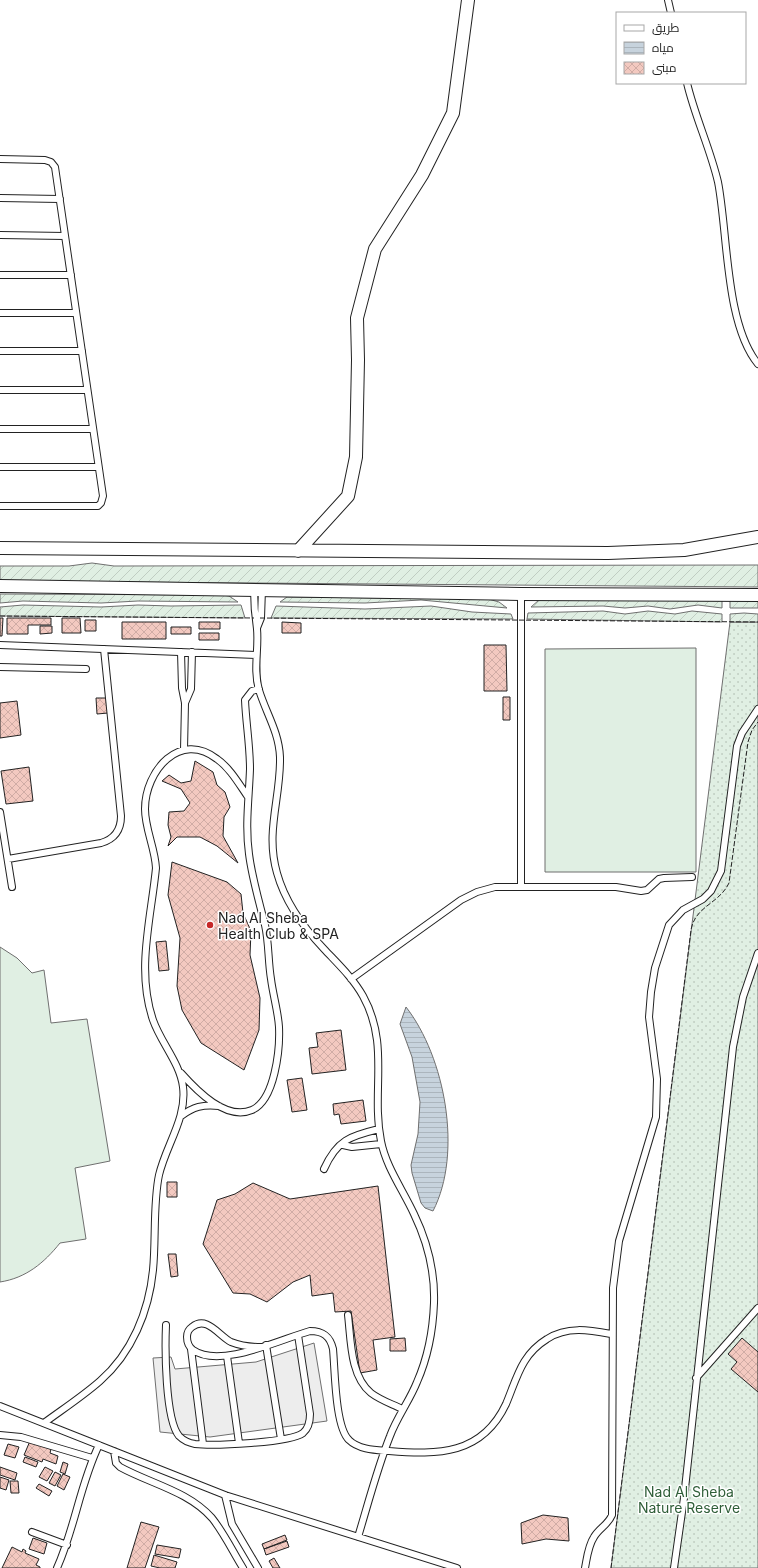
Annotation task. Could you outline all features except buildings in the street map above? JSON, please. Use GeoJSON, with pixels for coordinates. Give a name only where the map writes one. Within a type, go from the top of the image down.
{"type":"FeatureCollection","features":[{"type":"Feature","properties":{"kind":"street"},"geometry":{"type":"LineString","coordinates":[[298,551],[348,496],[356,457],[358,360],[357,318],[375,249],[422,175],[453,114],[468,0]]}},
{"type":"Feature","properties":{"kind":"street"},"geometry":{"type":"LineString","coordinates":[[0,548],[648,552],[684,550],[758,537]]}},
{"type":"Feature","properties":{"kind":"street"},"geometry":{"type":"LineString","coordinates":[[0,586],[521,594],[758,595]]}},
{"type":"Feature","properties":{"kind":"lane"},"geometry":{"type":"LineString","coordinates":[[668,0],[671,12]]}},
{"type":"Feature","properties":{"kind":"lane"},"geometry":{"type":"LineString","coordinates":[[688,84],[717,181],[728,266],[739,325],[746,345],[758,364]]}},
{"type":"Feature","properties":{"kind":"lane"},"geometry":{"type":"LineString","coordinates":[[0,159],[45,160],[51,162],[56,170],[103,498],[102,503],[98,506],[0,506]]}},
{"type":"Feature","properties":{"kind":"lane"},"geometry":{"type":"LineString","coordinates":[[0,198],[60,199]]}},
{"type":"Feature","properties":{"kind":"lane"},"geometry":{"type":"LineString","coordinates":[[0,235],[65,236]]}},
{"type":"Feature","properties":{"kind":"lane"},"geometry":{"type":"LineString","coordinates":[[0,275],[71,275]]}},
{"type":"Feature","properties":{"kind":"lane"},"geometry":{"type":"LineString","coordinates":[[0,313],[76,313]]}},
{"type":"Feature","properties":{"kind":"lane"},"geometry":{"type":"LineString","coordinates":[[0,351],[82,351]]}},
{"type":"Feature","properties":{"kind":"lane"},"geometry":{"type":"LineString","coordinates":[[0,390],[87,390]]}},
{"type":"Feature","properties":{"kind":"lane"},"geometry":{"type":"LineString","coordinates":[[0,429],[93,429]]}},
{"type":"Feature","properties":{"kind":"lane"},"geometry":{"type":"LineString","coordinates":[[0,467],[98,467]]}},
{"type":"Feature","properties":{"kind":"lane"},"geometry":{"type":"LineString","coordinates":[[258,589],[255,618],[257,628],[257,678],[259,690],[273,725],[280,757],[271,831],[272,852],[277,873],[284,894],[296,914],[309,932],[352,979],[369,1010],[377,1037],[379,1059],[379,1129],[381,1144],[393,1174],[415,1215],[425,1242],[432,1270],[434,1299],[432,1328],[426,1356],[417,1384],[402,1409],[384,1451],[358,1537]]}},
{"type":"Feature","properties":{"kind":"lane"},"geometry":{"type":"LineString","coordinates":[[521,594],[521,886]]}},
{"type":"Feature","properties":{"kind":"lane"},"geometry":{"type":"LineString","coordinates":[[0,645],[256,655]]}},
{"type":"Feature","properties":{"kind":"lane"},"geometry":{"type":"LineString","coordinates":[[8,859],[101,843],[108,841],[119,830],[121,816],[104,649]]}},
{"type":"Feature","properties":{"kind":"lane"},"geometry":{"type":"LineString","coordinates":[[181,652],[182,688],[185,703],[184,750]]}},
{"type":"Feature","properties":{"kind":"lane"},"geometry":{"type":"LineString","coordinates":[[185,703],[190,690],[192,652]]}},
{"type":"Feature","properties":{"kind":"lane"},"geometry":{"type":"LineString","coordinates":[[0,667],[86,669]]}},
{"type":"Feature","properties":{"kind":"lane"},"geometry":{"type":"LineString","coordinates":[[180,1072],[198,1090],[220,1106],[238,1112],[246,1112],[261,1104],[272,1080],[279,1045],[279,1027],[271,980],[265,926],[255,890],[249,853],[248,797],[250,756],[246,700],[252,691],[259,690]]}},
{"type":"Feature","properties":{"kind":"lane"},"geometry":{"type":"LineString","coordinates":[[585,1568],[591,1542],[598,1532],[607,1524],[612,1515],[611,1334],[613,1288],[619,1241],[656,1117],[657,1079],[649,1017],[655,968],[669,925],[683,910],[693,906],[707,895],[717,881],[721,871],[737,746],[742,733],[758,709]]}},
{"type":"Feature","properties":{"kind":"lane"},"geometry":{"type":"LineString","coordinates":[[44,1423],[102,1380],[128,1348],[137,1330],[145,1311],[153,1271],[159,1176],[164,1158],[181,1116],[184,1102],[180,1072],[155,1025],[146,988],[145,955],[156,868],[156,856],[146,820],[145,808],[148,789],[155,772],[163,761],[173,754],[184,750],[196,750],[208,753],[218,759],[248,797]]}},
{"type":"Feature","properties":{"kind":"lane"},"geometry":{"type":"LineString","coordinates":[[0,812],[12,887]]}},
{"type":"Feature","properties":{"kind":"lane"},"geometry":{"type":"LineString","coordinates":[[352,979],[461,900],[477,892],[494,887],[521,886],[616,887],[641,891],[646,890],[659,879],[692,877]]}},
{"type":"Feature","properties":{"kind":"lane"},"geometry":{"type":"LineString","coordinates":[[674,1568],[684,1498],[733,1047],[743,997],[758,952]]}},
{"type":"Feature","properties":{"kind":"lane"},"geometry":{"type":"LineString","coordinates":[[181,1116],[189,1110],[199,1106],[220,1106]]}},
{"type":"Feature","properties":{"kind":"lane"},"geometry":{"type":"LineString","coordinates":[[324,1169],[330,1157],[350,1137],[379,1129]]}},
{"type":"Feature","properties":{"kind":"lane"},"geometry":{"type":"LineString","coordinates":[[342,1145],[352,1147],[381,1144]]}},
{"type":"Feature","properties":{"kind":"lane"},"geometry":{"type":"LineString","coordinates":[[696,1378],[758,1308]]}},
{"type":"Feature","properties":{"kind":"lane"},"geometry":{"type":"LineString","coordinates":[[348,1315],[358,1375],[363,1385],[371,1393],[402,1409]]}},
{"type":"Feature","properties":{"kind":"lane"},"geometry":{"type":"LineString","coordinates":[[203,1444],[190,1349],[187,1342],[187,1335],[190,1329],[195,1324],[202,1323],[209,1325],[222,1336],[236,1344],[250,1347],[263,1346]]}},
{"type":"Feature","properties":{"kind":"lane"},"geometry":{"type":"LineString","coordinates":[[166,1325],[165,1366],[175,1430],[186,1442],[203,1444],[239,1443],[299,1436],[308,1427],[310,1420],[298,1335]]}},
{"type":"Feature","properties":{"kind":"lane"},"geometry":{"type":"LineString","coordinates":[[190,1349],[196,1353],[204,1354],[227,1356],[238,1355],[298,1335],[318,1332],[326,1335],[331,1341],[340,1418],[344,1434],[357,1446],[384,1451],[425,1454],[439,1453],[466,1444],[489,1428],[498,1416],[524,1360],[534,1348],[548,1338],[563,1332],[580,1329],[611,1334]]}},
{"type":"Feature","properties":{"kind":"lane"},"geometry":{"type":"LineString","coordinates":[[263,1346],[280,1439]]}},
{"type":"Feature","properties":{"kind":"lane"},"geometry":{"type":"LineString","coordinates":[[227,1356],[239,1443]]}},
{"type":"Feature","properties":{"kind":"lane"},"geometry":{"type":"LineString","coordinates":[[0,1406],[225,1495],[457,1568]]}},
{"type":"Feature","properties":{"kind":"lane"},"geometry":{"type":"LineString","coordinates":[[0,1435],[21,1437],[92,1458]]}},
{"type":"Feature","properties":{"kind":"lane"},"geometry":{"type":"LineString","coordinates":[[57,1568],[67,1545],[92,1458],[98,1445]]}},
{"type":"Feature","properties":{"kind":"lane"},"geometry":{"type":"LineString","coordinates":[[114,1451],[114,1457],[120,1467],[186,1497],[204,1510],[219,1527],[243,1568]]}},
{"type":"Feature","properties":{"kind":"lane"},"geometry":{"type":"LineString","coordinates":[[225,1495],[232,1524],[258,1568]]}},
{"type":"Feature","properties":{"kind":"lane"},"geometry":{"type":"LineString","coordinates":[[32,1532],[67,1545]]}},
{"type":"Feature","properties":{"kind":"green space"},"geometry":{"type":"Polygon","coordinates":[[[92,563],[114,566],[758,565],[758,587],[0,581],[0,566],[69,566],[92,563]]]}},
{"type":"Feature","properties":{"kind":"green space"},"geometry":{"type":"Polygon","coordinates":[[[0,594],[223,595],[229,596],[238,602],[138,601],[101,603],[23,601],[0,603],[0,594]]]}},
{"type":"Feature","properties":{"kind":"green space"},"geometry":{"type":"Polygon","coordinates":[[[287,597],[488,599],[499,602],[507,608],[421,600],[365,603],[280,602],[287,597]]]}},
{"type":"Feature","properties":{"kind":"green space"},"geometry":{"type":"Polygon","coordinates":[[[722,599],[722,608],[698,605],[670,609],[648,606],[625,608],[603,606],[531,607],[539,600],[722,599]]]}},
{"type":"Feature","properties":{"kind":"green space"},"geometry":{"type":"Polygon","coordinates":[[[730,599],[758,599],[758,608],[730,608],[730,599]]]}},
{"type":"Feature","properties":{"kind":"green space"},"geometry":{"type":"Polygon","coordinates":[[[23,605],[101,607],[138,605],[241,605],[245,618],[0,616],[0,607],[23,605]]]}},
{"type":"Feature","properties":{"kind":"green space"},"geometry":{"type":"Polygon","coordinates":[[[276,606],[365,609],[431,606],[472,612],[511,614],[513,619],[271,618],[276,606]]]}},
{"type":"Feature","properties":{"kind":"green space"},"geometry":{"type":"Polygon","coordinates":[[[603,611],[625,614],[648,611],[675,614],[692,611],[722,614],[722,622],[527,619],[528,613],[603,611]]]}},
{"type":"Feature","properties":{"kind":"green space"},"geometry":{"type":"Polygon","coordinates":[[[730,614],[758,614],[758,622],[730,622],[730,614]]]}},
{"type":"Feature","properties":{"kind":"green space","name":"Nad Al Sheba Nature Reserve"},"geometry":{"type":"Polygon","coordinates":[[[730,622],[758,622],[758,1568],[611,1568],[730,622]]]}},
{"type":"Feature","properties":{"kind":"green space"},"geometry":{"type":"Polygon","coordinates":[[[696,648],[696,872],[545,872],[545,649],[696,648]]]}},
{"type":"Feature","properties":{"kind":"green space"},"geometry":{"type":"Polygon","coordinates":[[[0,947],[17,958],[32,973],[44,970],[51,1023],[87,1019],[110,1161],[75,1168],[86,1239],[60,1243],[48,1257],[34,1268],[18,1277],[0,1282],[0,947]]]}},
{"type":"Feature","properties":{"kind":"shaded area"},"geometry":{"type":"Polygon","coordinates":[[[314,1343],[327,1421],[210,1437],[160,1432],[153,1358],[171,1357],[175,1369],[256,1362],[314,1343]]]}},
{"type":"Feature","properties":{"kind":"water"},"geometry":{"type":"Polygon","coordinates":[[[406,1007],[420,1028],[431,1052],[440,1078],[445,1106],[448,1134],[447,1162],[442,1188],[433,1211],[425,1208],[421,1203],[412,1173],[411,1165],[418,1134],[420,1102],[412,1057],[400,1024],[406,1007]]]}},
{"type":"Feature","properties":{"kind":"fence"},"geometry":{"type":"LineString","coordinates":[[0,616],[254,618]]}},
{"type":"Feature","properties":{"kind":"fence"},"geometry":{"type":"LineString","coordinates":[[260,618],[758,622]]}},
{"type":"Feature","properties":{"kind":"fence"},"geometry":{"type":"LineString","coordinates":[[611,1568],[691,930],[697,915],[719,896],[729,883],[748,742],[752,730],[758,722]]}},
{"type":"Feature","properties":{"kind":"place","name":"Nad Al Sheba Health Club & SPA"},"geometry":{"type":"Point","coordinates":[210,925]}}]}
